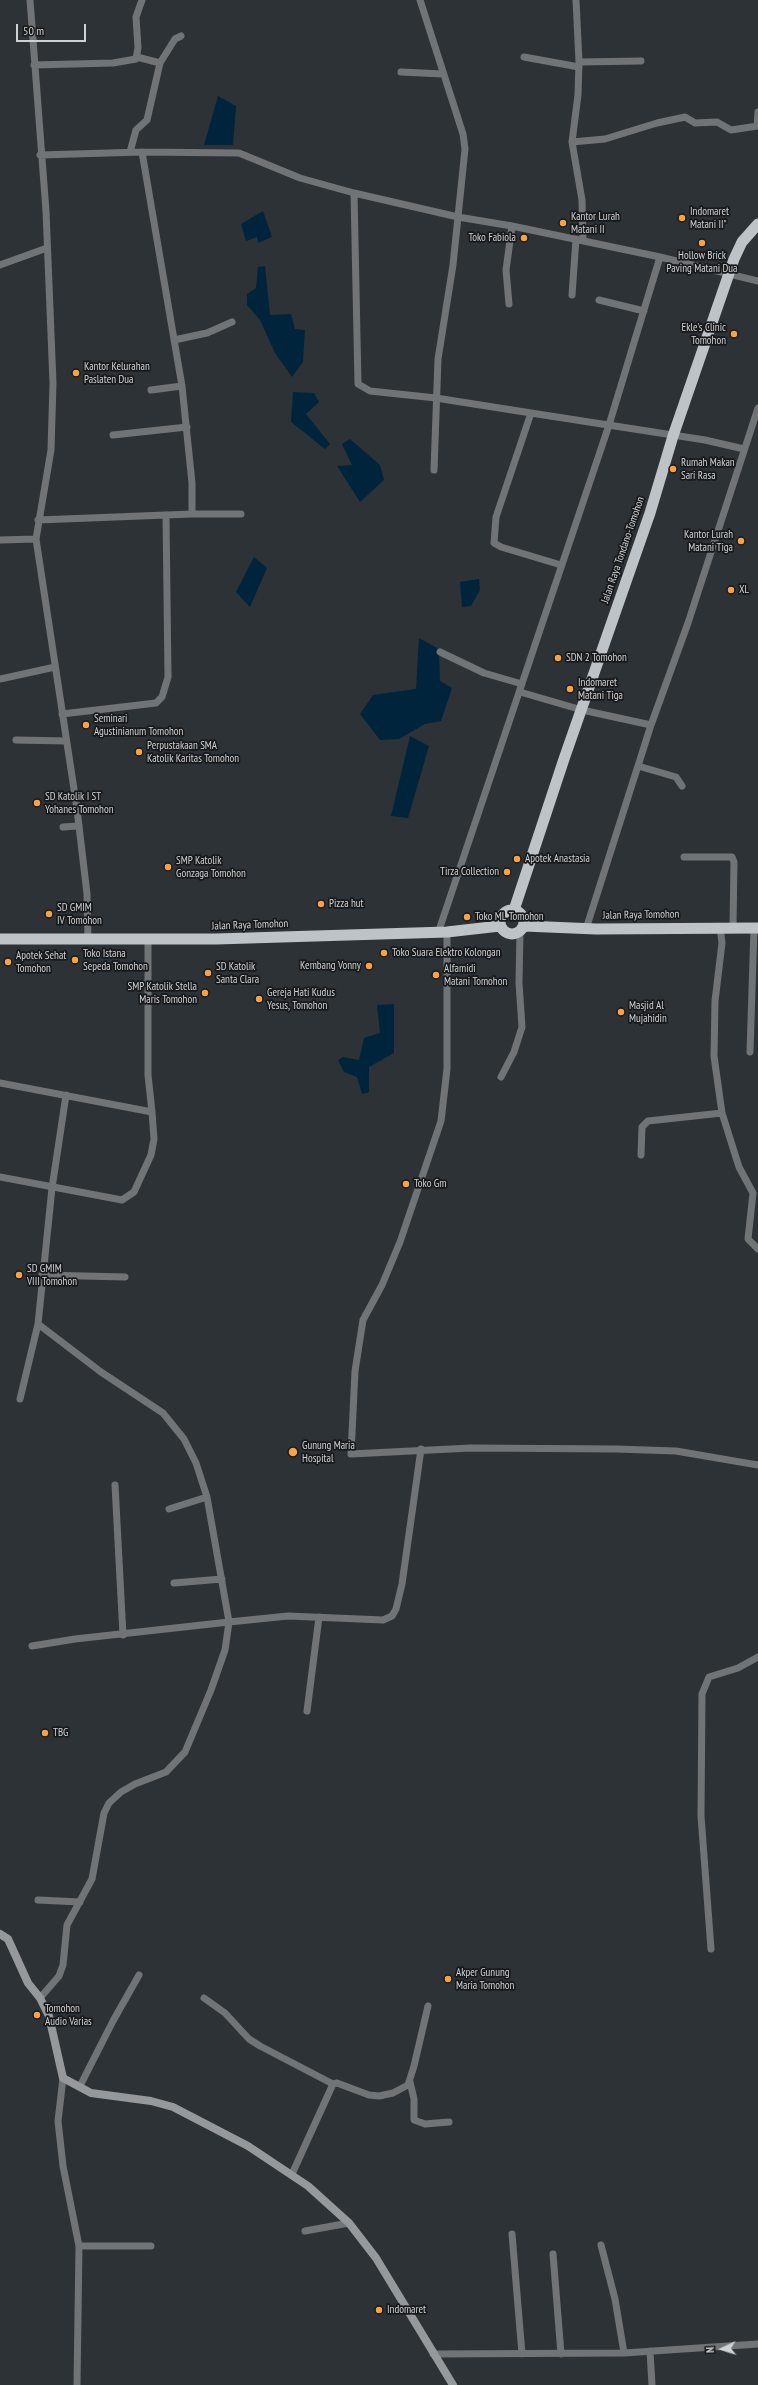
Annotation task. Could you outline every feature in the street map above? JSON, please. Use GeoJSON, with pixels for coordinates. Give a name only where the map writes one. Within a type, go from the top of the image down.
{"type":"FeatureCollection","features":[{"type":"Feature","properties":{"kind":"highway","name":"Jalan Raya Tondano-Tomohon"},"geometry":{"type":"LineString","coordinates":[[514,910],[519,889],[650,513],[673,436],[729,275],[742,242],[758,224]]}},
{"type":"Feature","properties":{"kind":"highway"},"geometry":{"type":"LineString","coordinates":[[500,926],[500,919],[504,913],[514,910],[523,915],[522,928]]}},
{"type":"Feature","properties":{"kind":"highway","name":"Jalan Raya Tomohon"},"geometry":{"type":"LineString","coordinates":[[0,939],[148,940],[443,932],[500,926],[504,932],[511,934],[522,928],[756,928]]}},
{"type":"Feature","properties":{"kind":"main road"},"geometry":{"type":"LineString","coordinates":[[0,1934],[8,1939],[28,1983],[40,1998],[54,2032],[63,2078],[91,2093],[151,2101],[173,2107],[248,2146],[308,2186],[349,2223],[376,2258],[453,2385]]}},
{"type":"Feature","properties":{"kind":"street"},"geometry":{"type":"LineString","coordinates":[[30,0],[40,155],[48,248],[53,383],[50,450],[36,539],[87,894],[88,940]]}},
{"type":"Feature","properties":{"kind":"street"},"geometry":{"type":"LineString","coordinates":[[137,57],[138,48],[136,17],[142,0]]}},
{"type":"Feature","properties":{"kind":"street"},"geometry":{"type":"LineString","coordinates":[[420,0],[463,134],[465,149],[446,314],[438,359],[436,398],[437,433],[434,470]]}},
{"type":"Feature","properties":{"kind":"street"},"geometry":{"type":"LineString","coordinates":[[572,295],[579,240],[582,200],[572,142],[579,64],[576,0]]}},
{"type":"Feature","properties":{"kind":"street"},"geometry":{"type":"LineString","coordinates":[[130,152],[136,130],[147,120],[160,63],[175,39],[181,36]]}},
{"type":"Feature","properties":{"kind":"street"},"geometry":{"type":"LineString","coordinates":[[34,65],[113,63],[137,57],[160,63]]}},
{"type":"Feature","properties":{"kind":"street"},"geometry":{"type":"LineString","coordinates":[[524,57],[579,64],[641,61]]}},
{"type":"Feature","properties":{"kind":"street"},"geometry":{"type":"LineString","coordinates":[[401,72],[443,74]]}},
{"type":"Feature","properties":{"kind":"street"},"geometry":{"type":"LineString","coordinates":[[572,142],[606,139],[657,123],[685,117],[695,123],[717,122],[731,130],[757,126],[758,112]]}},
{"type":"Feature","properties":{"kind":"street"},"geometry":{"type":"LineString","coordinates":[[40,155],[130,152],[239,153],[300,178],[354,193],[458,217],[512,226],[660,257],[758,281]]}},
{"type":"Feature","properties":{"kind":"street"},"geometry":{"type":"LineString","coordinates":[[142,152],[182,386],[187,427],[192,514]]}},
{"type":"Feature","properties":{"kind":"street"},"geometry":{"type":"LineString","coordinates":[[354,193],[358,384],[370,392],[436,398],[609,425],[744,449]]}},
{"type":"Feature","properties":{"kind":"street"},"geometry":{"type":"LineString","coordinates":[[509,304],[506,270],[512,226]]}},
{"type":"Feature","properties":{"kind":"street"},"geometry":{"type":"LineString","coordinates":[[0,265],[48,248]]}},
{"type":"Feature","properties":{"kind":"street"},"geometry":{"type":"LineString","coordinates":[[660,257],[609,425],[561,565],[443,932],[447,1069],[441,1120],[400,1242],[382,1285],[363,1320],[355,1371],[351,1454],[421,1449],[534,1447],[676,1451],[758,1465]]}},
{"type":"Feature","properties":{"kind":"street"},"geometry":{"type":"LineString","coordinates":[[599,300],[644,311]]}},
{"type":"Feature","properties":{"kind":"street"},"geometry":{"type":"LineString","coordinates":[[174,340],[207,333],[232,322]]}},
{"type":"Feature","properties":{"kind":"street"},"geometry":{"type":"LineString","coordinates":[[151,390],[182,386]]}},
{"type":"Feature","properties":{"kind":"street"},"geometry":{"type":"LineString","coordinates":[[586,929],[651,725],[688,623],[758,408]]}},
{"type":"Feature","properties":{"kind":"street"},"geometry":{"type":"LineString","coordinates":[[531,413],[496,517],[494,543],[501,547],[561,565]]}},
{"type":"Feature","properties":{"kind":"street"},"geometry":{"type":"LineString","coordinates":[[113,435],[187,427]]}},
{"type":"Feature","properties":{"kind":"street"},"geometry":{"type":"LineString","coordinates":[[38,520],[166,514],[241,514]]}},
{"type":"Feature","properties":{"kind":"street"},"geometry":{"type":"LineString","coordinates":[[62,714],[156,703],[162,696],[168,677],[166,514]]}},
{"type":"Feature","properties":{"kind":"street"},"geometry":{"type":"LineString","coordinates":[[0,540],[36,539]]}},
{"type":"Feature","properties":{"kind":"street"},"geometry":{"type":"LineString","coordinates":[[440,652],[484,673],[582,710],[651,725]]}},
{"type":"Feature","properties":{"kind":"street"},"geometry":{"type":"LineString","coordinates":[[0,679],[55,667]]}},
{"type":"Feature","properties":{"kind":"street"},"geometry":{"type":"LineString","coordinates":[[16,740],[66,741]]}},
{"type":"Feature","properties":{"kind":"street"},"geometry":{"type":"LineString","coordinates":[[638,766],[676,777],[682,786]]}},
{"type":"Feature","properties":{"kind":"street"},"geometry":{"type":"LineString","coordinates":[[63,827],[78,826]]}},
{"type":"Feature","properties":{"kind":"street"},"geometry":{"type":"LineString","coordinates":[[684,857],[732,857],[734,862],[733,927]]}},
{"type":"Feature","properties":{"kind":"street"},"geometry":{"type":"LineString","coordinates":[[720,927],[722,943],[715,1002],[714,1056],[722,1114],[736,1160],[753,1193],[747,1232],[748,1239],[758,1249]]}},
{"type":"Feature","properties":{"kind":"street"},"geometry":{"type":"LineString","coordinates":[[501,1077],[514,1052],[522,1027],[519,983],[522,928]]}},
{"type":"Feature","properties":{"kind":"street"},"geometry":{"type":"LineString","coordinates":[[750,1052],[756,928]]}},
{"type":"Feature","properties":{"kind":"street"},"geometry":{"type":"LineString","coordinates":[[0,1177],[117,1200],[127,1198],[134,1192],[152,1155],[154,1139],[148,1068],[148,940]]}},
{"type":"Feature","properties":{"kind":"street"},"geometry":{"type":"LineString","coordinates":[[0,1083],[152,1112]]}},
{"type":"Feature","properties":{"kind":"street"},"geometry":{"type":"LineString","coordinates":[[20,1399],[38,1324],[52,1188],[66,1095]]}},
{"type":"Feature","properties":{"kind":"street"},"geometry":{"type":"LineString","coordinates":[[641,1155],[642,1127],[648,1121],[722,1114]]}},
{"type":"Feature","properties":{"kind":"street"},"geometry":{"type":"LineString","coordinates":[[42,1275],[125,1277]]}},
{"type":"Feature","properties":{"kind":"street"},"geometry":{"type":"LineString","coordinates":[[38,1324],[102,1372],[163,1413],[184,1439],[196,1463],[207,1497],[229,1622],[225,1650],[211,1690],[185,1752],[166,1772],[135,1784],[121,1792],[109,1803],[101,1825],[92,1879],[67,1924],[62,1965],[59,1976],[40,1998]]}},
{"type":"Feature","properties":{"kind":"street"},"geometry":{"type":"LineString","coordinates":[[32,1646],[75,1639],[288,1616],[383,1620],[394,1614],[403,1576],[421,1449]]}},
{"type":"Feature","properties":{"kind":"street"},"geometry":{"type":"LineString","coordinates":[[115,1485],[122,1635]]}},
{"type":"Feature","properties":{"kind":"street"},"geometry":{"type":"LineString","coordinates":[[168,1509],[207,1497]]}},
{"type":"Feature","properties":{"kind":"street"},"geometry":{"type":"LineString","coordinates":[[174,1583],[222,1579]]}},
{"type":"Feature","properties":{"kind":"street"},"geometry":{"type":"LineString","coordinates":[[307,1711],[319,1617]]}},
{"type":"Feature","properties":{"kind":"street"},"geometry":{"type":"LineString","coordinates":[[711,1949],[701,1816],[702,1694],[709,1677],[738,1668],[758,1657]]}},
{"type":"Feature","properties":{"kind":"street"},"geometry":{"type":"LineString","coordinates":[[38,1900],[80,1902]]}},
{"type":"Feature","properties":{"kind":"street"},"geometry":{"type":"LineString","coordinates":[[80,2086],[113,2021],[139,1975]]}},
{"type":"Feature","properties":{"kind":"street"},"geometry":{"type":"LineString","coordinates":[[204,1998],[225,2013],[249,2038],[260,2046],[333,2084],[337,2083],[369,2095],[379,2096],[393,2093],[404,2088],[410,2082]]}},
{"type":"Feature","properties":{"kind":"street"},"geometry":{"type":"LineString","coordinates":[[428,2006],[410,2082],[414,2099],[414,2120],[425,2124],[449,2122]]}},
{"type":"Feature","properties":{"kind":"street"},"geometry":{"type":"LineString","coordinates":[[63,2078],[58,2121],[63,2166],[79,2246],[77,2385]]}},
{"type":"Feature","properties":{"kind":"street"},"geometry":{"type":"LineString","coordinates":[[292,2174],[333,2084]]}},
{"type":"Feature","properties":{"kind":"street"},"geometry":{"type":"LineString","coordinates":[[305,2231],[349,2223]]}},
{"type":"Feature","properties":{"kind":"street"},"geometry":{"type":"LineString","coordinates":[[512,2234],[522,2354]]}},
{"type":"Feature","properties":{"kind":"street"},"geometry":{"type":"LineString","coordinates":[[601,2245],[616,2299],[624,2352]]}},
{"type":"Feature","properties":{"kind":"street"},"geometry":{"type":"LineString","coordinates":[[79,2246],[151,2246]]}},
{"type":"Feature","properties":{"kind":"street"},"geometry":{"type":"LineString","coordinates":[[553,2254],[561,2354]]}},
{"type":"Feature","properties":{"kind":"street"},"geometry":{"type":"LineString","coordinates":[[433,2354],[561,2354],[650,2351],[758,2344]]}},
{"type":"Feature","properties":{"kind":"street"},"geometry":{"type":"LineString","coordinates":[[650,2351],[652,2385]]}},
{"type":"Feature","properties":{"kind":"water"},"geometry":{"type":"Polygon","coordinates":[[[218,96],[236,106],[233,145],[204,145],[218,96]]]}},
{"type":"Feature","properties":{"kind":"water"},"geometry":{"type":"Polygon","coordinates":[[[263,211],[272,237],[258,243],[257,237],[246,241],[241,224],[263,211]]]}},
{"type":"Feature","properties":{"kind":"water"},"geometry":{"type":"Polygon","coordinates":[[[265,266],[270,315],[291,314],[295,329],[305,330],[303,362],[292,377],[275,353],[260,320],[247,305],[247,294],[256,288],[258,267],[265,266]]]}},
{"type":"Feature","properties":{"kind":"water"},"geometry":{"type":"Polygon","coordinates":[[[293,392],[314,393],[319,402],[306,414],[330,444],[325,449],[291,422],[293,392]]]}},
{"type":"Feature","properties":{"kind":"water"},"geometry":{"type":"Polygon","coordinates":[[[350,439],[380,465],[384,480],[360,502],[337,466],[352,465],[342,444],[350,439]]]}},
{"type":"Feature","properties":{"kind":"water"},"geometry":{"type":"Polygon","coordinates":[[[254,557],[267,568],[250,607],[236,592],[254,557]]]}},
{"type":"Feature","properties":{"kind":"water"},"geometry":{"type":"Polygon","coordinates":[[[479,579],[480,590],[471,606],[462,607],[460,582],[479,579]]]}},
{"type":"Feature","properties":{"kind":"water"},"geometry":{"type":"Polygon","coordinates":[[[419,638],[439,649],[440,681],[452,688],[441,721],[425,724],[399,739],[380,740],[360,714],[373,695],[416,689],[419,638]]]}},
{"type":"Feature","properties":{"kind":"water"},"geometry":{"type":"Polygon","coordinates":[[[410,736],[429,746],[408,818],[391,816],[410,736]]]}},
{"type":"Feature","properties":{"kind":"water"},"geometry":{"type":"Polygon","coordinates":[[[394,1004],[394,1053],[369,1067],[369,1092],[362,1094],[357,1077],[344,1072],[338,1060],[343,1057],[359,1060],[364,1038],[380,1033],[377,1005],[394,1004]]]}},
{"type":"Feature","properties":{"kind":"place","name":"Indomaret Matani II\""},"geometry":{"type":"Point","coordinates":[682,218]}},
{"type":"Feature","properties":{"kind":"place","name":"Kantor Lurah Matani II"},"geometry":{"type":"Point","coordinates":[563,223]}},
{"type":"Feature","properties":{"kind":"place","name":"Toko Fabiola"},"geometry":{"type":"Point","coordinates":[524,238]}},
{"type":"Feature","properties":{"kind":"place","name":"Hollow Brick Paving Matani Dua"},"geometry":{"type":"Point","coordinates":[702,243]}},
{"type":"Feature","properties":{"kind":"place","name":"Ekle's Clinic Tomohon"},"geometry":{"type":"Point","coordinates":[734,334]}},
{"type":"Feature","properties":{"kind":"place","name":"Kantor Kelurahan Paslaten Dua"},"geometry":{"type":"Point","coordinates":[76,373]}},
{"type":"Feature","properties":{"kind":"place","name":"Rumah Makan Sari Rasa"},"geometry":{"type":"Point","coordinates":[673,469]}},
{"type":"Feature","properties":{"kind":"place","name":"Kantor Lurah Matani Tiga"},"geometry":{"type":"Point","coordinates":[741,541]}},
{"type":"Feature","properties":{"kind":"place","name":"XL"},"geometry":{"type":"Point","coordinates":[731,590]}},
{"type":"Feature","properties":{"kind":"place","name":"SDN 2 Tomohon"},"geometry":{"type":"Point","coordinates":[558,658]}},
{"type":"Feature","properties":{"kind":"place","name":"Indomaret Matani Tiga"},"geometry":{"type":"Point","coordinates":[570,689]}},
{"type":"Feature","properties":{"kind":"place","name":"Seminari Agustinianum Tomohon"},"geometry":{"type":"Point","coordinates":[86,725]}},
{"type":"Feature","properties":{"kind":"place","name":"Perpustakaan SMA Katolik Karitas Tomohon"},"geometry":{"type":"Point","coordinates":[139,752]}},
{"type":"Feature","properties":{"kind":"place","name":"SD Katolik I ST Yohanes Tomohon"},"geometry":{"type":"Point","coordinates":[37,803]}},
{"type":"Feature","properties":{"kind":"place","name":"Apotek Anastasia"},"geometry":{"type":"Point","coordinates":[517,859]}},
{"type":"Feature","properties":{"kind":"place","name":"SMP Katolik Gonzaga Tomohon"},"geometry":{"type":"Point","coordinates":[168,867]}},
{"type":"Feature","properties":{"kind":"place","name":"Tirza Collection"},"geometry":{"type":"Point","coordinates":[507,872]}},
{"type":"Feature","properties":{"kind":"place","name":"Pizza hut"},"geometry":{"type":"Point","coordinates":[321,904]}},
{"type":"Feature","properties":{"kind":"place","name":"SD GMIM IV Tomohon"},"geometry":{"type":"Point","coordinates":[49,914]}},
{"type":"Feature","properties":{"kind":"place","name":"Toko ML Tomohon"},"geometry":{"type":"Point","coordinates":[467,917]}},
{"type":"Feature","properties":{"kind":"place","name":"Toko Suara Elektro Kolongan"},"geometry":{"type":"Point","coordinates":[384,953]}},
{"type":"Feature","properties":{"kind":"place","name":"Toko Istana Sepeda Tomohon"},"geometry":{"type":"Point","coordinates":[75,960]}},
{"type":"Feature","properties":{"kind":"place","name":"Apotek Sehat Tomohon"},"geometry":{"type":"Point","coordinates":[8,962]}},
{"type":"Feature","properties":{"kind":"place","name":"Kembang Vonny"},"geometry":{"type":"Point","coordinates":[369,966]}},
{"type":"Feature","properties":{"kind":"place","name":"SD Katolik Santa Clara"},"geometry":{"type":"Point","coordinates":[208,973]}},
{"type":"Feature","properties":{"kind":"place","name":"Alfamidi Matani Tomohon"},"geometry":{"type":"Point","coordinates":[436,975]}},
{"type":"Feature","properties":{"kind":"place","name":"SMP Katolik Stella Maris Tomohon"},"geometry":{"type":"Point","coordinates":[205,993]}},
{"type":"Feature","properties":{"kind":"place","name":"Gereja Hati Kudus Yesus, Tomohon"},"geometry":{"type":"Point","coordinates":[259,999]}},
{"type":"Feature","properties":{"kind":"place","name":"Masjid Al Mujahidin"},"geometry":{"type":"Point","coordinates":[621,1012]}},
{"type":"Feature","properties":{"kind":"place","name":"Toko Gm"},"geometry":{"type":"Point","coordinates":[406,1184]}},
{"type":"Feature","properties":{"kind":"place","name":"SD GMIM VIII Tomohon"},"geometry":{"type":"Point","coordinates":[19,1275]}},
{"type":"Feature","properties":{"kind":"place","name":"Gunung Maria Hospital"},"geometry":{"type":"Point","coordinates":[293,1452]}},
{"type":"Feature","properties":{"kind":"place","name":"TBG"},"geometry":{"type":"Point","coordinates":[45,1733]}},
{"type":"Feature","properties":{"kind":"place","name":"Akper Gunung Maria Tomohon"},"geometry":{"type":"Point","coordinates":[448,1979]}},
{"type":"Feature","properties":{"kind":"place","name":"Tomohon Audio Varias"},"geometry":{"type":"Point","coordinates":[37,2015]}},
{"type":"Feature","properties":{"kind":"place","name":"Indomaret"},"geometry":{"type":"Point","coordinates":[379,2310]}}]}
